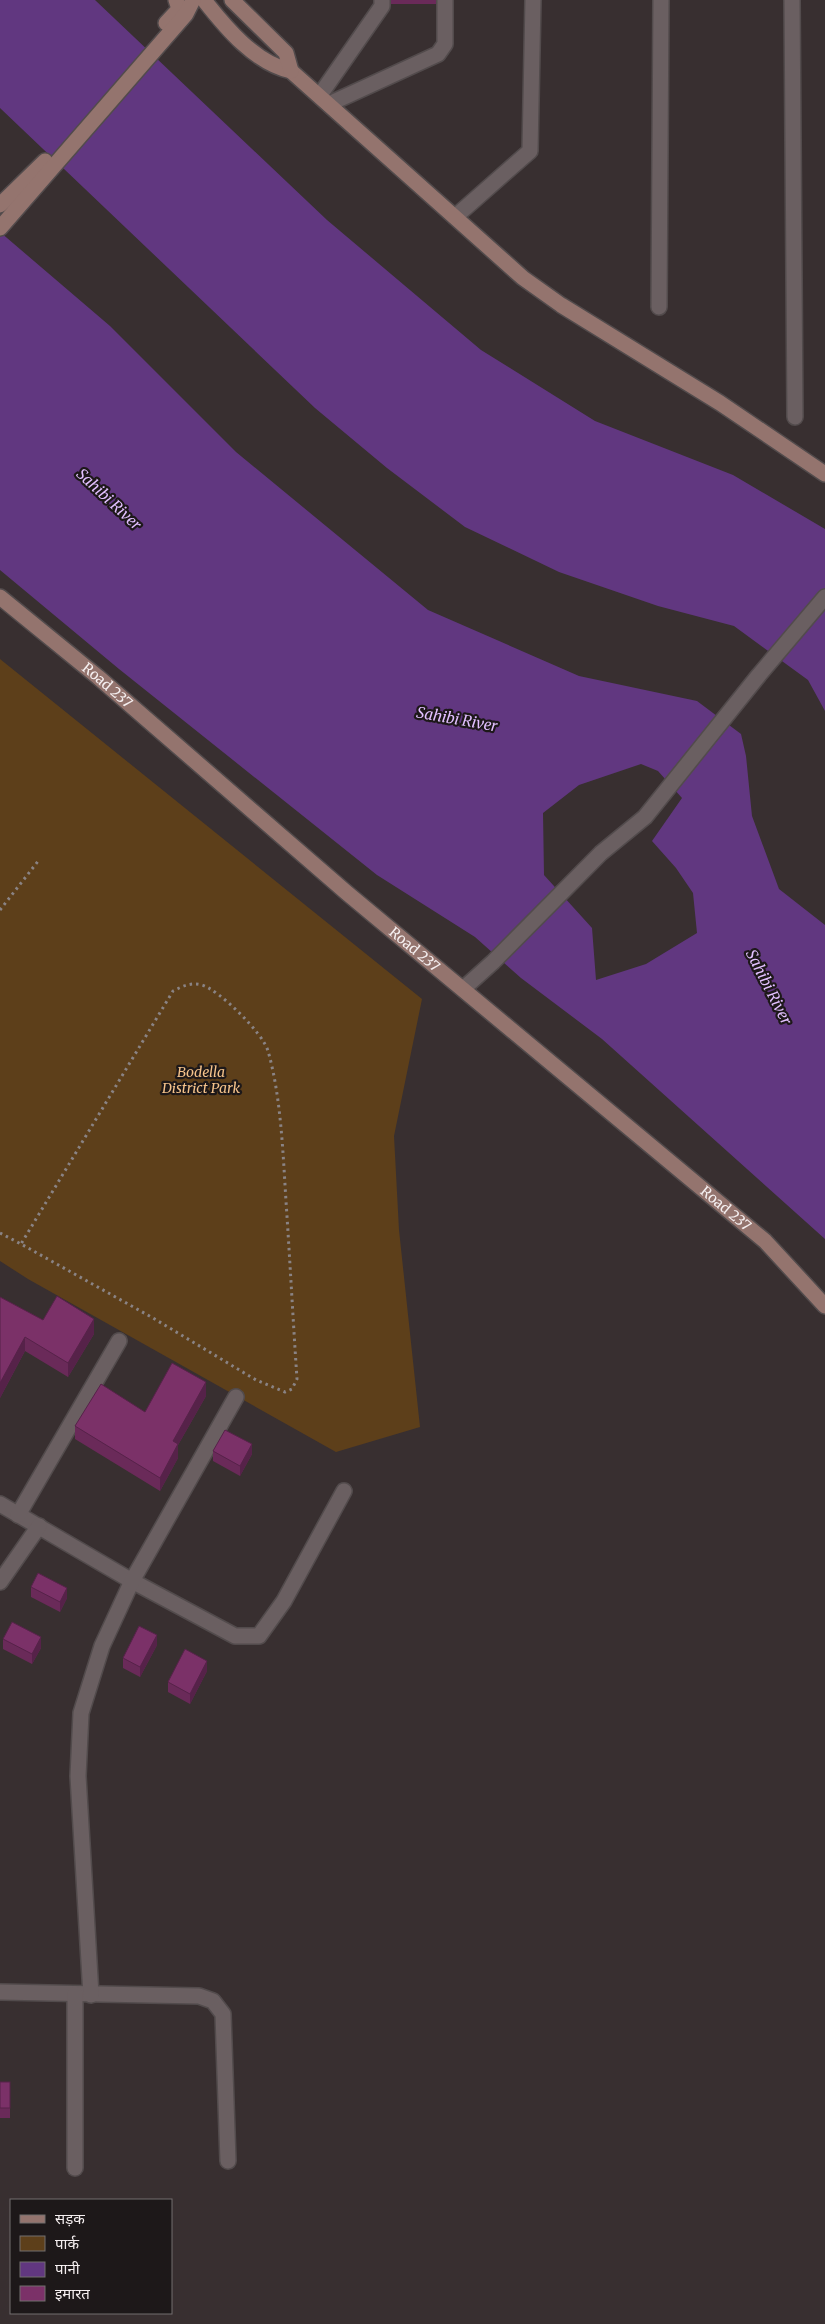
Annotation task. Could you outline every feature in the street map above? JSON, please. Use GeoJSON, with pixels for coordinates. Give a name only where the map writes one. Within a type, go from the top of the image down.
{"type":"FeatureCollection","features":[{"type":"Feature","properties":{"kind":"street"},"geometry":{"type":"LineString","coordinates":[[0,228],[5,210],[49,163],[180,8],[193,0]]}},
{"type":"Feature","properties":{"kind":"street"},"geometry":{"type":"LineString","coordinates":[[204,0],[235,36],[274,66],[291,70],[524,278],[561,305],[720,402],[825,474]]}},
{"type":"Feature","properties":{"kind":"street"},"geometry":{"type":"LineString","coordinates":[[232,0],[286,53],[291,70]]}},
{"type":"Feature","properties":{"kind":"street"},"geometry":{"type":"LineString","coordinates":[[324,100],[382,6],[382,0]]}},
{"type":"Feature","properties":{"kind":"street"},"geometry":{"type":"LineString","coordinates":[[324,100],[438,54],[445,44],[445,0]]}},
{"type":"Feature","properties":{"kind":"street"},"geometry":{"type":"LineString","coordinates":[[455,217],[530,151],[533,0]]}},
{"type":"Feature","properties":{"kind":"street"},"geometry":{"type":"LineString","coordinates":[[659,307],[661,0]]}},
{"type":"Feature","properties":{"kind":"street"},"geometry":{"type":"LineString","coordinates":[[792,0],[795,417]]}},
{"type":"Feature","properties":{"kind":"street","name":"Road 237"},"geometry":{"type":"LineString","coordinates":[[0,597],[98,677],[339,886],[765,1241],[825,1306]]}},
{"type":"Feature","properties":{"kind":"street"},"geometry":{"type":"LineString","coordinates":[[463,989],[493,962],[601,853],[646,817],[727,715],[825,598]]}},
{"type":"Feature","properties":{"kind":"street"},"geometry":{"type":"LineString","coordinates":[[18,1515],[119,1341]]}},
{"type":"Feature","properties":{"kind":"street"},"geometry":{"type":"LineString","coordinates":[[91,1995],[78,1776],[81,1713],[102,1646],[132,1581],[236,1397]]}},
{"type":"Feature","properties":{"kind":"street"},"geometry":{"type":"LineString","coordinates":[[0,1504],[132,1581],[236,1636],[259,1636],[284,1601],[344,1491]]}},
{"type":"Feature","properties":{"kind":"street"},"geometry":{"type":"LineString","coordinates":[[0,1582],[39,1526]]}},
{"type":"Feature","properties":{"kind":"street"},"geometry":{"type":"LineString","coordinates":[[0,1992],[199,1996],[213,2001],[223,2014],[228,2161]]}},
{"type":"Feature","properties":{"kind":"street"},"geometry":{"type":"LineString","coordinates":[[75,1994],[75,2168]]}},
{"type":"Feature","properties":{"kind":"path"},"geometry":{"type":"LineString","coordinates":[[0,910],[39,860]]}},
{"type":"Feature","properties":{"kind":"path"},"geometry":{"type":"LineString","coordinates":[[0,1233],[153,1318],[256,1380],[285,1392],[292,1389],[297,1379],[284,1162],[276,1099],[267,1049],[249,1024],[223,997],[203,985],[188,984],[173,991],[21,1244]]}},
{"type":"Feature","properties":{"kind":"green space","name":"Bodella District Park"},"geometry":{"type":"Polygon","coordinates":[[[0,659],[422,999],[394,1136],[399,1230],[420,1427],[336,1452],[28,1279],[0,1261],[0,659]]]}},
{"type":"Feature","properties":{"kind":"water"},"geometry":{"type":"Polygon","coordinates":[[[0,0],[95,0],[327,220],[481,350],[595,421],[733,475],[825,529],[825,711],[808,680],[734,626],[658,606],[559,572],[465,527],[387,468],[315,408],[0,108],[0,0]]]}},
{"type":"Feature","properties":{"kind":"water","name":"Sahibi River"},"geometry":{"type":"Polygon","coordinates":[[[0,232],[110,326],[236,452],[428,610],[579,676],[697,701],[741,734],[746,756],[752,816],[779,889],[825,925],[825,1239],[602,1039],[521,978],[475,937],[377,875],[119,669],[0,570],[0,232]],[[641,764],[579,785],[543,813],[544,875],[592,928],[596,980],[646,964],[697,933],[693,893],[676,868],[652,841],[682,798],[658,771],[641,764]]]}},
{"type":"Feature","properties":{"kind":"building"},"geometry":{"type":"Polygon","coordinates":[[[57,1296],[94,1319],[68,1363],[25,1337],[0,1383],[0,1297],[43,1320],[57,1296]]]}},
{"type":"Feature","properties":{"kind":"building"},"geometry":{"type":"Polygon","coordinates":[[[172,1363],[206,1382],[173,1441],[178,1444],[160,1478],[75,1426],[101,1384],[145,1412],[172,1363]]]}},
{"type":"Feature","properties":{"kind":"building"},"geometry":{"type":"Polygon","coordinates":[[[225,1430],[252,1444],[240,1466],[213,1451],[225,1430]]]}},
{"type":"Feature","properties":{"kind":"building"},"geometry":{"type":"Polygon","coordinates":[[[38,1573],[67,1588],[60,1602],[31,1587],[38,1573]]]}},
{"type":"Feature","properties":{"kind":"building"},"geometry":{"type":"Polygon","coordinates":[[[12,1622],[41,1637],[32,1654],[3,1639],[12,1622]]]}},
{"type":"Feature","properties":{"kind":"building"},"geometry":{"type":"Polygon","coordinates":[[[139,1626],[157,1635],[140,1667],[123,1658],[139,1626]]]}},
{"type":"Feature","properties":{"kind":"building"},"geometry":{"type":"Polygon","coordinates":[[[185,1649],[207,1661],[190,1694],[168,1682],[185,1649]]]}},
{"type":"Feature","properties":{"kind":"building"},"geometry":{"type":"Polygon","coordinates":[[[0,2082],[10,2082],[10,2108],[0,2108],[0,2082]]]}}]}
